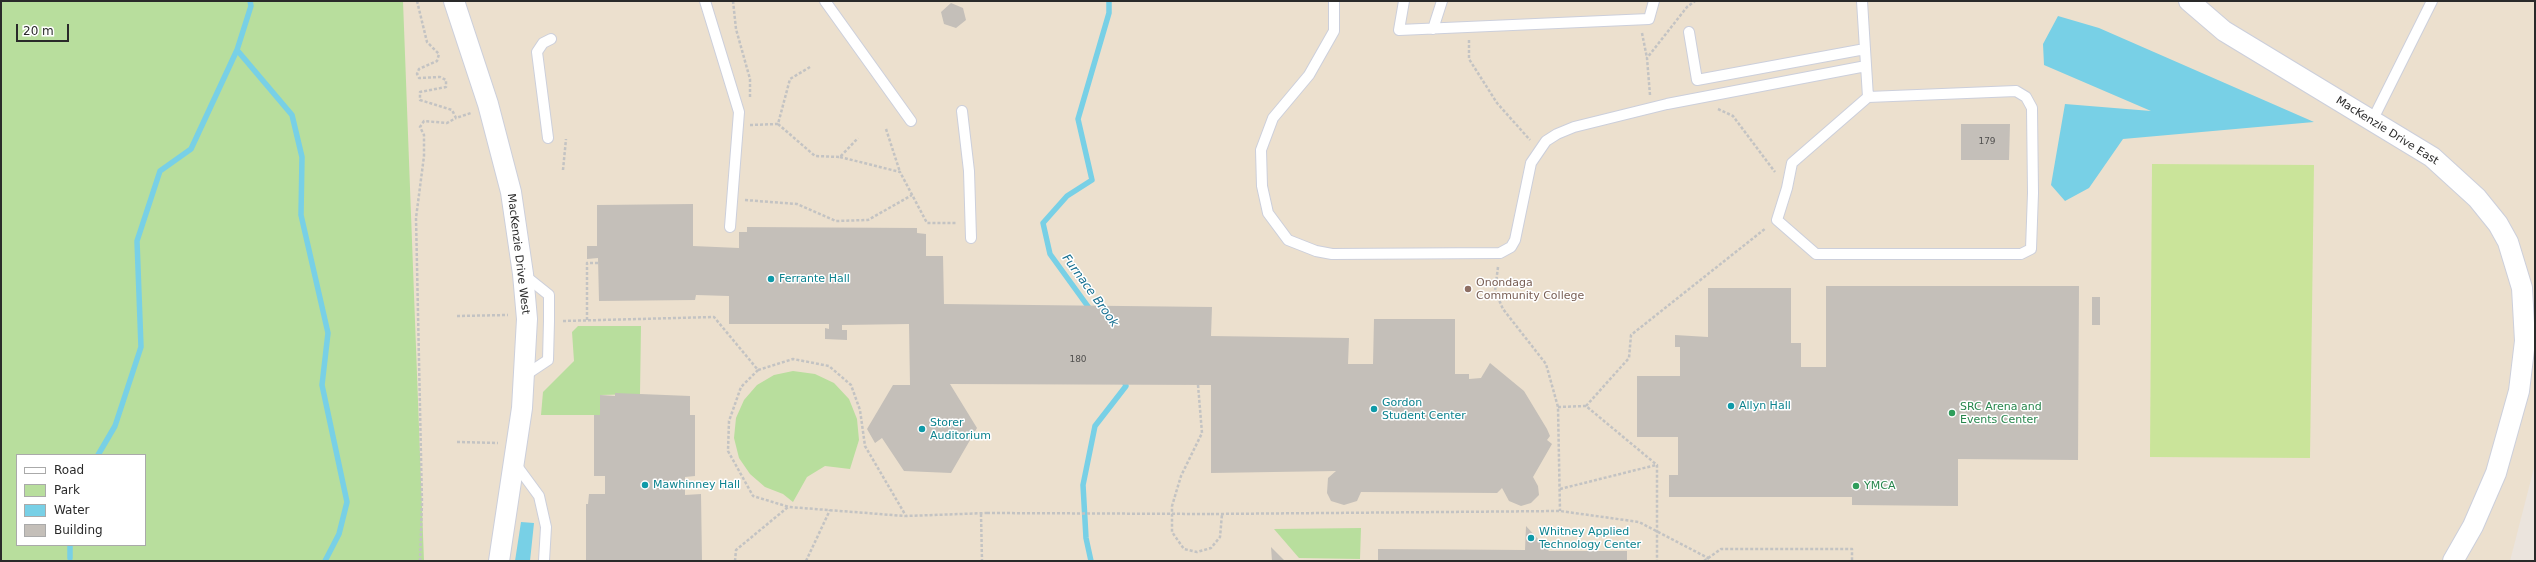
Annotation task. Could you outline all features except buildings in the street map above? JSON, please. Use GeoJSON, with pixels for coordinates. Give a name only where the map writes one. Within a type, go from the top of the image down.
{"type":"FeatureCollection","features":[{"type":"Feature","properties":{"kind":"street","name":"MacKenzie Drive West"},"geometry":{"type":"LineString","coordinates":[[454,1],[489,107],[512,192],[523,274],[527,319],[522,408],[499,561]]}},
{"type":"Feature","properties":{"kind":"street","name":"MacKenzie Drive East"},"geometry":{"type":"LineString","coordinates":[[2189,1],[2224,31],[2432,157],[2477,198],[2498,224],[2508,242],[2522,288],[2525,341],[2519,391],[2496,473],[2473,526],[2453,561]]}},
{"type":"Feature","properties":{"kind":"lane"},"geometry":{"type":"LineString","coordinates":[[705,1],[739,112],[730,227]]}},
{"type":"Feature","properties":{"kind":"lane"},"geometry":{"type":"LineString","coordinates":[[825,1],[911,121]]}},
{"type":"Feature","properties":{"kind":"lane"},"geometry":{"type":"LineString","coordinates":[[1334,1],[1334,31],[1309,75],[1273,118],[1261,150],[1262,186],[1268,213],[1288,240],[1316,251],[1332,254],[1500,254],[1511,247],[1515,240],[1531,163],[1546,141],[1574,127],[1651,108],[1866,66]]}},
{"type":"Feature","properties":{"kind":"lane"},"geometry":{"type":"LineString","coordinates":[[1404,1],[1399,30],[1650,19],[1654,1]]}},
{"type":"Feature","properties":{"kind":"lane"},"geometry":{"type":"LineString","coordinates":[[1433,29],[1442,1]]}},
{"type":"Feature","properties":{"kind":"lane"},"geometry":{"type":"LineString","coordinates":[[1862,1],[1868,96]]}},
{"type":"Feature","properties":{"kind":"lane"},"geometry":{"type":"LineString","coordinates":[[2372,121],[2432,1]]}},
{"type":"Feature","properties":{"kind":"lane"},"geometry":{"type":"LineString","coordinates":[[1689,32],[1697,80],[1865,49]]}},
{"type":"Feature","properties":{"kind":"lane"},"geometry":{"type":"LineString","coordinates":[[548,138],[537,52],[543,43],[551,39]]}},
{"type":"Feature","properties":{"kind":"lane"},"geometry":{"type":"LineString","coordinates":[[2016,91],[2026,97],[2032,108],[2034,193],[2031,249],[2020,254],[1816,254],[1776,220],[1787,188],[1792,163],[1868,96],[2016,91]]}},
{"type":"Feature","properties":{"kind":"lane"},"geometry":{"type":"LineString","coordinates":[[962,111],[969,171],[971,238]]}},
{"type":"Feature","properties":{"kind":"lane"},"geometry":{"type":"LineString","coordinates":[[523,274],[549,295],[548,360],[524,376]]}},
{"type":"Feature","properties":{"kind":"lane"},"geometry":{"type":"LineString","coordinates":[[515,453],[539,496],[546,527],[544,561]]}},
{"type":"Feature","properties":{"kind":"path"},"geometry":{"type":"LineString","coordinates":[[417,1],[427,42],[439,54],[437,61],[419,69],[417,74],[419,78],[440,77],[446,80],[446,87],[420,92],[420,100],[452,110],[456,118]]}},
{"type":"Feature","properties":{"kind":"path"},"geometry":{"type":"LineString","coordinates":[[732,1],[736,29],[750,79],[750,102]]}},
{"type":"Feature","properties":{"kind":"path"},"geometry":{"type":"LineString","coordinates":[[1647,58],[1687,7],[1695,1]]}},
{"type":"Feature","properties":{"kind":"path"},"geometry":{"type":"LineString","coordinates":[[1640,20],[1647,58],[1651,108]]}},
{"type":"Feature","properties":{"kind":"path"},"geometry":{"type":"LineString","coordinates":[[1469,27],[1469,59],[1497,103],[1539,151]]}},
{"type":"Feature","properties":{"kind":"path"},"geometry":{"type":"LineString","coordinates":[[778,124],[790,79],[810,67]]}},
{"type":"Feature","properties":{"kind":"path"},"geometry":{"type":"LineString","coordinates":[[1712,106],[1733,116],[1787,188]]}},
{"type":"Feature","properties":{"kind":"path"},"geometry":{"type":"LineString","coordinates":[[420,561],[422,503],[416,218],[424,156],[424,135],[420,127],[424,121],[447,123],[456,118],[489,107]]}},
{"type":"Feature","properties":{"kind":"path"},"geometry":{"type":"LineString","coordinates":[[751,118],[751,125]]}},
{"type":"Feature","properties":{"kind":"path"},"geometry":{"type":"LineString","coordinates":[[738,126],[778,124],[815,156],[840,157],[900,172]]}},
{"type":"Feature","properties":{"kind":"path"},"geometry":{"type":"LineString","coordinates":[[886,129],[900,172],[927,223],[970,223]]}},
{"type":"Feature","properties":{"kind":"path"},"geometry":{"type":"LineString","coordinates":[[840,157],[858,138]]}},
{"type":"Feature","properties":{"kind":"path"},"geometry":{"type":"LineString","coordinates":[[563,170],[566,139]]}},
{"type":"Feature","properties":{"kind":"path"},"geometry":{"type":"LineString","coordinates":[[732,200],[760,200],[797,204],[836,221],[868,220],[912,195]]}},
{"type":"Feature","properties":{"kind":"path"},"geometry":{"type":"LineString","coordinates":[[1586,406],[1629,358],[1631,335],[1776,220]]}},
{"type":"Feature","properties":{"kind":"path"},"geometry":{"type":"LineString","coordinates":[[587,320],[587,263],[598,263]]}},
{"type":"Feature","properties":{"kind":"path"},"geometry":{"type":"LineString","coordinates":[[1502,265],[1496,268],[1495,292],[1503,309],[1546,364],[1558,407],[1560,511]]}},
{"type":"Feature","properties":{"kind":"path"},"geometry":{"type":"LineString","coordinates":[[457,316],[505,314],[527,319]]}},
{"type":"Feature","properties":{"kind":"path"},"geometry":{"type":"LineString","coordinates":[[549,322],[714,317],[758,370]]}},
{"type":"Feature","properties":{"kind":"path"},"geometry":{"type":"LineString","coordinates":[[906,516],[865,446],[860,410],[851,385],[829,366],[794,359],[758,370],[741,387],[729,421],[728,451],[753,496],[789,507],[906,516],[982,514],[1222,514],[1560,511],[1639,522],[1707,560]]}},
{"type":"Feature","properties":{"kind":"path"},"geometry":{"type":"LineString","coordinates":[[1198,385],[1202,433],[1181,476],[1172,506],[1172,532],[1184,549],[1197,552],[1211,548],[1220,537],[1222,514]]}},
{"type":"Feature","properties":{"kind":"path"},"geometry":{"type":"LineString","coordinates":[[1558,407],[1586,406],[1657,465]]}},
{"type":"Feature","properties":{"kind":"path"},"geometry":{"type":"LineString","coordinates":[[457,442],[515,453]]}},
{"type":"Feature","properties":{"kind":"path"},"geometry":{"type":"LineString","coordinates":[[1560,489],[1657,465]]}},
{"type":"Feature","properties":{"kind":"path"},"geometry":{"type":"LineString","coordinates":[[1657,465],[1657,561]]}},
{"type":"Feature","properties":{"kind":"path"},"geometry":{"type":"LineString","coordinates":[[735,561],[736,550],[789,507]]}},
{"type":"Feature","properties":{"kind":"path"},"geometry":{"type":"LineString","coordinates":[[806,561],[830,510]]}},
{"type":"Feature","properties":{"kind":"path"},"geometry":{"type":"LineString","coordinates":[[982,514],[982,561]]}},
{"type":"Feature","properties":{"kind":"path"},"geometry":{"type":"LineString","coordinates":[[1704,561],[1721,549],[1852,548],[1852,561]]}},
{"type":"Feature","properties":{"kind":"shaded area","name":"Onondaga Community College"},"geometry":{"type":"Polygon","coordinates":[[[392,1],[2535,1],[2535,464],[2510,561],[411,561],[392,1]]]}},
{"type":"Feature","properties":{"kind":"green space"},"geometry":{"type":"Polygon","coordinates":[[[1,1],[403,1],[424,561],[1,561],[1,1]]]}},
{"type":"Feature","properties":{"kind":"green space"},"geometry":{"type":"Polygon","coordinates":[[[2152,164],[2314,165],[2310,458],[2150,457],[2152,164]]]}},
{"type":"Feature","properties":{"kind":"green space"},"geometry":{"type":"Polygon","coordinates":[[[578,326],[641,326],[640,394],[600,395],[600,415],[541,415],[543,392],[574,361],[572,332],[578,326]]]}},
{"type":"Feature","properties":{"kind":"green space"},"geometry":{"type":"Polygon","coordinates":[[[793,371],[815,374],[834,383],[849,399],[857,419],[859,440],[850,469],[825,466],[807,477],[793,502],[783,494],[765,487],[750,474],[739,458],[734,438],[736,418],[744,400],[757,385],[774,375],[793,371]]]}},
{"type":"Feature","properties":{"kind":"green space"},"geometry":{"type":"Polygon","coordinates":[[[1361,528],[1360,559],[1299,558],[1274,529],[1361,528]]]}},
{"type":"Feature","properties":{"kind":"water"},"geometry":{"type":"Polygon","coordinates":[[[2058,16],[2099,28],[2314,122],[2123,139],[2089,188],[2065,201],[2051,185],[2065,104],[2151,111],[2044,65],[2043,44],[2058,16]]]}},
{"type":"Feature","properties":{"kind":"water"},"geometry":{"type":"Polygon","coordinates":[[[521,522],[534,523],[530,561],[515,561],[521,522]]]}},
{"type":"Feature","properties":{"kind":"waterway"},"geometry":{"type":"LineString","coordinates":[[250,1],[251,6],[237,50],[292,115],[302,157],[301,215],[328,333],[322,385],[347,502],[339,534],[325,561]]}},
{"type":"Feature","properties":{"kind":"waterway","name":"Furnace Brook"},"geometry":{"type":"LineString","coordinates":[[1092,312],[1050,254],[1043,223],[1067,196],[1092,180],[1078,119],[1109,13],[1109,1]]}},
{"type":"Feature","properties":{"kind":"waterway"},"geometry":{"type":"LineString","coordinates":[[99,454],[115,426],[141,347],[137,241],[160,171],[191,149],[237,50]]}},
{"type":"Feature","properties":{"kind":"waterway","name":"Furnace Brook"},"geometry":{"type":"LineString","coordinates":[[1091,561],[1086,538],[1083,485],[1095,426],[1126,386],[1123,378]]}},
{"type":"Feature","properties":{"kind":"waterway"},"geometry":{"type":"LineString","coordinates":[[70,546],[70,558]]}},
{"type":"Feature","properties":{"kind":"place","name":"Ferrante Hall"},"geometry":{"type":"Point","coordinates":[771,279]}},
{"type":"Feature","properties":{"kind":"place","name":"Onondaga Community College"},"geometry":{"type":"Point","coordinates":[1468,289]}},
{"type":"Feature","properties":{"kind":"place","name":"Allyn Hall"},"geometry":{"type":"Point","coordinates":[1731,406]}},
{"type":"Feature","properties":{"kind":"place","name":"Gordon Student Center"},"geometry":{"type":"Point","coordinates":[1374,409]}},
{"type":"Feature","properties":{"kind":"place","name":"SRC Arena and Events Center"},"geometry":{"type":"Point","coordinates":[1952,413]}},
{"type":"Feature","properties":{"kind":"place","name":"Storer Auditorium"},"geometry":{"type":"Point","coordinates":[922,429]}},
{"type":"Feature","properties":{"kind":"place","name":"Mawhinney Hall"},"geometry":{"type":"Point","coordinates":[645,485]}},
{"type":"Feature","properties":{"kind":"place","name":"YMCA"},"geometry":{"type":"Point","coordinates":[1856,486]}},
{"type":"Feature","properties":{"kind":"place","name":"Whitney Applied Technology Center"},"geometry":{"type":"Point","coordinates":[1531,538]}}]}
